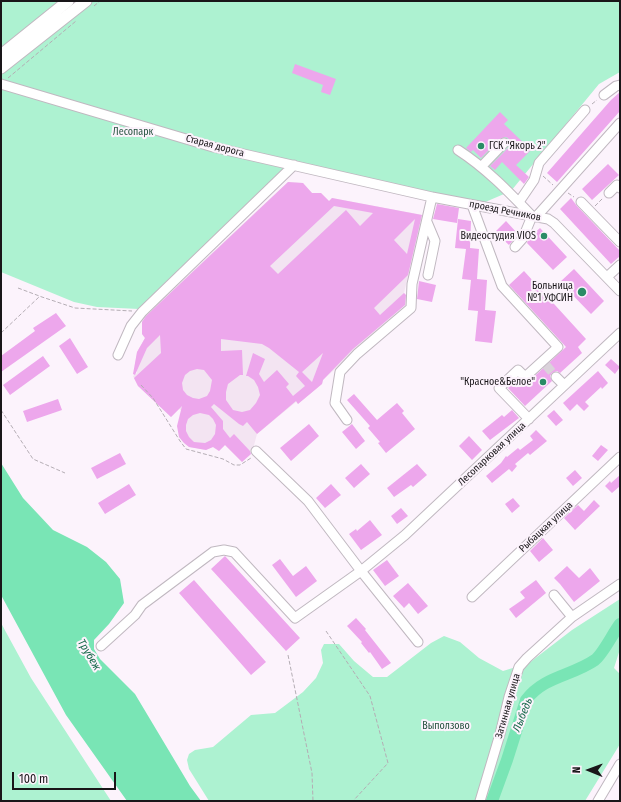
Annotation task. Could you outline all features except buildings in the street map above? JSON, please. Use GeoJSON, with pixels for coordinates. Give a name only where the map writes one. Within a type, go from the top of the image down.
{"type":"FeatureCollection","features":[{"type":"Feature","properties":{"kind":"main road"},"geometry":{"type":"LineString","coordinates":[[1,55],[68,1]]}},
{"type":"Feature","properties":{"kind":"main road"},"geometry":{"type":"LineString","coordinates":[[1,68],[90,3]]}},
{"type":"Feature","properties":{"kind":"street","name":"Старая дорога"},"geometry":{"type":"LineString","coordinates":[[4,81],[213,147],[432,197]]}},
{"type":"Feature","properties":{"kind":"street"},"geometry":{"type":"LineString","coordinates":[[604,95],[620,85]]}},
{"type":"Feature","properties":{"kind":"street"},"geometry":{"type":"LineString","coordinates":[[519,202],[534,180],[539,162],[586,110]]}},
{"type":"Feature","properties":{"kind":"street"},"geometry":{"type":"LineString","coordinates":[[515,247],[523,238],[534,216],[620,123]]}},
{"type":"Feature","properties":{"kind":"street"},"geometry":{"type":"LineString","coordinates":[[482,167],[504,143]]}},
{"type":"Feature","properties":{"kind":"street"},"geometry":{"type":"LineString","coordinates":[[458,150],[482,167],[534,216]]}},
{"type":"Feature","properties":{"kind":"street"},"geometry":{"type":"LineString","coordinates":[[118,355],[131,326],[142,312],[294,165]]}},
{"type":"Feature","properties":{"kind":"street"},"geometry":{"type":"LineString","coordinates":[[609,192],[617,185],[620,188]]}},
{"type":"Feature","properties":{"kind":"street"},"geometry":{"type":"LineString","coordinates":[[347,420],[335,403],[340,372],[357,354],[411,308],[412,284],[432,197]]}},
{"type":"Feature","properties":{"kind":"street","name":"проезд Речников"},"geometry":{"type":"LineString","coordinates":[[432,197],[548,219],[554,223],[620,291]]}},
{"type":"Feature","properties":{"kind":"street"},"geometry":{"type":"LineString","coordinates":[[578,199],[620,242]]}},
{"type":"Feature","properties":{"kind":"street"},"geometry":{"type":"LineString","coordinates":[[472,205],[502,286],[558,347],[544,363],[525,377],[518,370],[499,388],[529,419]]}},
{"type":"Feature","properties":{"kind":"street"},"geometry":{"type":"LineString","coordinates":[[427,222],[435,241],[428,275]]}},
{"type":"Feature","properties":{"kind":"street"},"geometry":{"type":"LineString","coordinates":[[607,278],[620,265]]}},
{"type":"Feature","properties":{"kind":"street","name":"Лесопарковая улица"},"geometry":{"type":"LineString","coordinates":[[101,646],[135,615],[142,605],[213,552],[224,550],[234,552],[295,618],[361,571],[405,535],[620,333]]}},
{"type":"Feature","properties":{"kind":"street"},"geometry":{"type":"LineString","coordinates":[[556,377],[564,385]]}},
{"type":"Feature","properties":{"kind":"street"},"geometry":{"type":"LineString","coordinates":[[257,452],[308,501],[361,571],[418,642]]}},
{"type":"Feature","properties":{"kind":"street","name":"Рыбацкая улица"},"geometry":{"type":"LineString","coordinates":[[472,596],[620,457]]}},
{"type":"Feature","properties":{"kind":"street","name":"Затинная улица"},"geometry":{"type":"LineString","coordinates":[[480,801],[500,734],[509,697],[519,668],[527,658],[572,617],[620,584]]}},
{"type":"Feature","properties":{"kind":"street"},"geometry":{"type":"LineString","coordinates":[[554,595],[572,617]]}},
{"type":"Feature","properties":{"kind":"street"},"geometry":{"type":"LineString","coordinates":[[598,801],[620,764]]}},
{"type":"Feature","properties":{"kind":"path"},"geometry":{"type":"LineString","coordinates":[[90,3],[100,1]]}},
{"type":"Feature","properties":{"kind":"path"},"geometry":{"type":"LineString","coordinates":[[4,81],[77,20]]}},
{"type":"Feature","properties":{"kind":"path"},"geometry":{"type":"LineString","coordinates":[[586,110],[604,95]]}},
{"type":"Feature","properties":{"kind":"path"},"geometry":{"type":"LineString","coordinates":[[543,176],[553,185]]}},
{"type":"Feature","properties":{"kind":"path"},"geometry":{"type":"LineString","coordinates":[[594,208],[609,192]]}},
{"type":"Feature","properties":{"kind":"path"},"geometry":{"type":"LineString","coordinates":[[567,193],[578,199]]}},
{"type":"Feature","properties":{"kind":"path"},"geometry":{"type":"LineString","coordinates":[[18,288],[75,308],[142,312]]}},
{"type":"Feature","properties":{"kind":"path"},"geometry":{"type":"LineString","coordinates":[[1,333],[39,296]]}},
{"type":"Feature","properties":{"kind":"path"},"geometry":{"type":"LineString","coordinates":[[141,385],[153,398],[186,449],[223,458],[234,465],[240,465],[257,452]]}},
{"type":"Feature","properties":{"kind":"path"},"geometry":{"type":"LineString","coordinates":[[1,410],[33,459],[65,473]]}},
{"type":"Feature","properties":{"kind":"path"},"geometry":{"type":"LineString","coordinates":[[326,631],[370,696],[388,763],[353,801]]}},
{"type":"Feature","properties":{"kind":"path"},"geometry":{"type":"LineString","coordinates":[[288,655],[312,773],[313,801]]}},
{"type":"Feature","properties":{"kind":"shaded area"},"geometry":{"type":"Polygon","coordinates":[[[288,182],[303,183],[312,193],[321,193],[329,201],[332,198],[423,215],[404,293],[410,301],[323,380],[322,384],[298,404],[296,402],[257,434],[252,453],[242,462],[225,445],[219,451],[213,447],[206,450],[189,447],[179,437],[183,412],[179,409],[171,417],[138,386],[133,376],[137,373],[135,364],[137,352],[145,338],[142,334],[142,318],[288,182]]]}},
{"type":"Feature","properties":{"kind":"green space","name":"Лесопарк"},"geometry":{"type":"Polygon","coordinates":[[[1,1],[620,1],[620,72],[599,84],[511,191],[483,203],[288,164],[207,245],[139,309],[97,307],[74,302],[1,272],[1,1]]]}},
{"type":"Feature","properties":{"kind":"green space","name":"Выползово"},"geometry":{"type":"Polygon","coordinates":[[[620,599],[620,649],[614,668],[620,674],[620,744],[585,801],[209,801],[189,769],[187,760],[189,754],[195,750],[213,747],[251,715],[275,713],[303,692],[316,678],[323,663],[321,650],[324,644],[339,644],[354,661],[373,677],[387,677],[431,643],[444,636],[460,642],[479,658],[503,671],[529,663],[572,630],[620,599]]]}},
{"type":"Feature","properties":{"kind":"green space"},"geometry":{"type":"Polygon","coordinates":[[[1,623],[31,678],[111,801],[1,801],[1,623]]]}},
{"type":"Feature","properties":{"kind":"water","name":"Трубеж"},"geometry":{"type":"Polygon","coordinates":[[[1,463],[23,498],[53,530],[87,547],[106,562],[120,579],[124,603],[109,624],[94,640],[94,649],[100,659],[135,694],[190,786],[201,801],[127,801],[66,715],[1,595],[1,463]]]}},
{"type":"Feature","properties":{"kind":"waterway","name":"Лыбедь"},"geometry":{"type":"LineString","coordinates":[[492,801],[526,700],[541,686],[577,670],[595,660],[620,624]]}},
{"type":"Feature","properties":{"kind":"tunnel"},"geometry":{"type":"LineString","coordinates":[[546,365],[556,377]]}},
{"type":"Feature","properties":{"kind":"place","name":"ГСК \"Якорь 2\""},"geometry":{"type":"Point","coordinates":[481,146]}},
{"type":"Feature","properties":{"kind":"place","name":"Видеостудия VIOS"},"geometry":{"type":"Point","coordinates":[544,236]}},
{"type":"Feature","properties":{"kind":"place","name":"Больница №1 УФСИН"},"geometry":{"type":"Point","coordinates":[582,292]}},
{"type":"Feature","properties":{"kind":"place","name":"\"Красное&Белое\""},"geometry":{"type":"Point","coordinates":[543,382]}}]}
